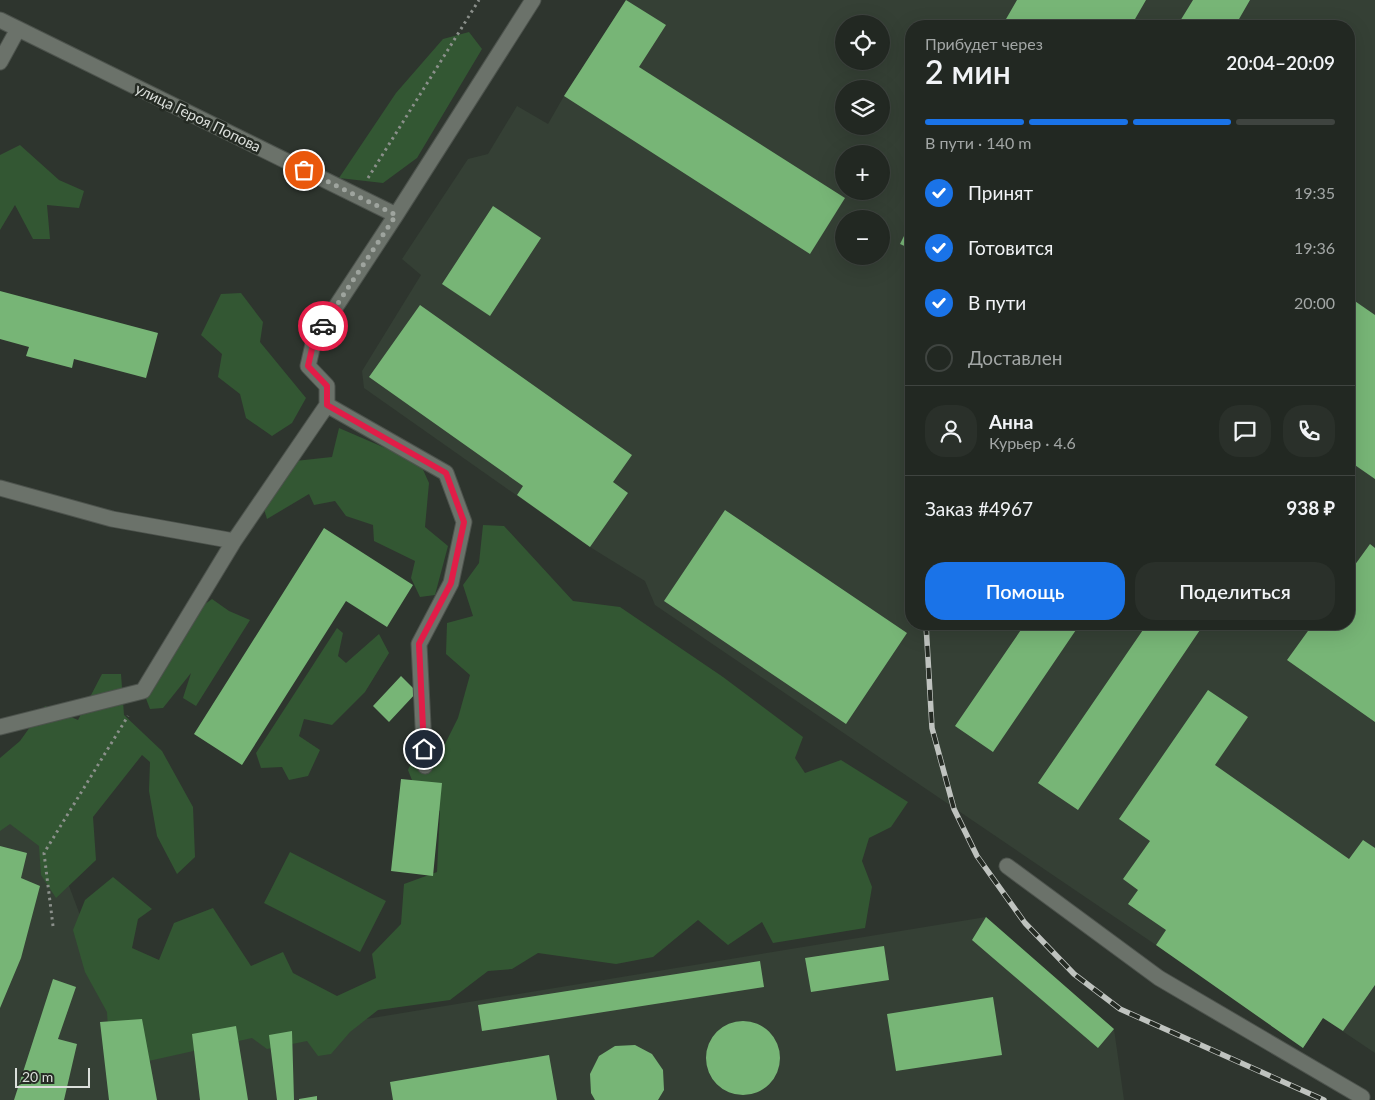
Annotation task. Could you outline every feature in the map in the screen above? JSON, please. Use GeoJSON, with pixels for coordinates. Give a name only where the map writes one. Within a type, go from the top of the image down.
{"type":"FeatureCollection","features":[{"type":"Feature","properties":{"kind":"street"},"geometry":{"type":"LineString","coordinates":[[0,727],[143,691],[234,541],[327,405],[327,386],[308,366],[314,340],[533,0]]}},
{"type":"Feature","properties":{"kind":"street","name":"улица Героя Попова"},"geometry":{"type":"LineString","coordinates":[[0,20],[396,215]]}},
{"type":"Feature","properties":{"kind":"street"},"geometry":{"type":"LineString","coordinates":[[0,62],[18,29]]}},
{"type":"Feature","properties":{"kind":"street"},"geometry":{"type":"LineString","coordinates":[[327,405],[446,473],[464,522],[451,583],[419,644],[425,766]]}},
{"type":"Feature","properties":{"kind":"street"},"geometry":{"type":"LineString","coordinates":[[0,488],[112,519],[234,541]]}},
{"type":"Feature","properties":{"kind":"street"},"geometry":{"type":"LineString","coordinates":[[1007,866],[1159,978],[1362,1097],[1360,1100]]}},
{"type":"Feature","properties":{"kind":"path"},"geometry":{"type":"LineString","coordinates":[[357,196],[479,0]]}},
{"type":"Feature","properties":{"kind":"path"},"geometry":{"type":"LineString","coordinates":[[53,926],[44,853],[143,691]]}},
{"type":"Feature","properties":{"kind":"shaded area"},"geometry":{"type":"Polygon","coordinates":[[[626,0],[1375,0],[1375,1053],[1323,1018],[1303,1048],[1156,945],[655,605],[645,581],[590,547],[364,388],[362,371],[421,275],[402,259],[468,159],[488,154],[517,106],[548,124],[626,0]]]}},
{"type":"Feature","properties":{"kind":"shaded area"},"geometry":{"type":"Polygon","coordinates":[[[0,814],[54,846],[113,1003],[269,1035],[986,917],[1114,1029],[1124,1100],[0,1100],[0,814]]]}},
{"type":"Feature","properties":{"kind":"green space"},"geometry":{"type":"Polygon","coordinates":[[[469,32],[482,49],[417,158],[383,183],[339,178],[396,93],[443,39],[469,32]]]}},
{"type":"Feature","properties":{"kind":"green space"},"geometry":{"type":"Polygon","coordinates":[[[20,145],[59,180],[84,191],[79,208],[47,205],[50,239],[33,239],[15,205],[0,230],[0,155],[20,145]]]}},
{"type":"Feature","properties":{"kind":"green space"},"geometry":{"type":"Polygon","coordinates":[[[241,293],[263,322],[260,342],[306,398],[292,423],[272,436],[246,418],[240,394],[218,377],[222,354],[201,335],[221,294],[241,293]]]}},
{"type":"Feature","properties":{"kind":"green space"},"geometry":{"type":"Polygon","coordinates":[[[339,428],[420,463],[429,483],[425,527],[448,546],[435,595],[420,597],[411,578],[415,561],[374,541],[373,525],[346,516],[335,501],[314,505],[309,494],[267,519],[263,506],[295,461],[332,457],[339,428]]]}},
{"type":"Feature","properties":{"kind":"green space"},"geometry":{"type":"Polygon","coordinates":[[[483,525],[504,526],[573,601],[620,607],[723,677],[803,737],[795,758],[805,773],[841,760],[908,802],[891,827],[869,838],[862,861],[872,887],[865,928],[773,943],[762,922],[728,945],[698,920],[653,957],[616,964],[538,953],[512,969],[488,971],[450,1000],[378,1010],[350,1032],[331,1054],[318,1056],[307,1041],[267,1049],[252,1038],[135,1064],[109,1044],[107,1012],[85,972],[73,930],[85,900],[113,877],[152,909],[138,919],[132,948],[159,960],[174,923],[213,908],[251,966],[283,952],[293,973],[337,996],[376,978],[372,954],[401,924],[404,884],[437,872],[440,811],[417,793],[408,770],[418,748],[440,754],[458,718],[470,675],[446,654],[447,623],[473,616],[463,585],[479,563],[483,525]]]}},
{"type":"Feature","properties":{"kind":"green space"},"geometry":{"type":"Polygon","coordinates":[[[212,599],[229,611],[250,620],[196,706],[183,698],[191,673],[163,708],[150,709],[145,696],[182,621],[212,599]]]}},
{"type":"Feature","properties":{"kind":"green space"},"geometry":{"type":"Polygon","coordinates":[[[337,628],[343,633],[338,656],[346,663],[379,634],[389,653],[365,692],[332,725],[304,719],[299,736],[320,750],[308,776],[289,780],[282,767],[261,768],[256,753],[337,628]]]}},
{"type":"Feature","properties":{"kind":"green space"},"geometry":{"type":"Polygon","coordinates":[[[102,674],[121,674],[124,715],[162,751],[193,807],[195,857],[177,874],[157,836],[149,791],[150,762],[142,755],[93,817],[96,860],[56,898],[41,875],[39,846],[10,824],[0,831],[0,758],[20,741],[45,706],[78,720],[102,674]]]}},
{"type":"Feature","properties":{"kind":"green space"},"geometry":{"type":"Polygon","coordinates":[[[290,852],[386,901],[360,952],[264,903],[290,852]]]}},
{"type":"Feature","properties":{"kind":"building"},"geometry":{"type":"Polygon","coordinates":[[[626,0],[666,25],[639,67],[835,192],[835,200],[844,200],[838,210],[835,210],[835,214],[810,254],[564,96],[626,0]]]}},
{"type":"Feature","properties":{"kind":"building"},"geometry":{"type":"Polygon","coordinates":[[[1017,0],[1146,0],[1134,20],[1005,20],[1017,0]]]}},
{"type":"Feature","properties":{"kind":"building"},"geometry":{"type":"Polygon","coordinates":[[[1193,0],[1250,0],[1238,20],[1181,20],[1193,0]]]}},
{"type":"Feature","properties":{"kind":"building"},"geometry":{"type":"Polygon","coordinates":[[[493,206],[541,238],[490,316],[442,284],[493,206]]]}},
{"type":"Feature","properties":{"kind":"building"},"geometry":{"type":"Polygon","coordinates":[[[905,234],[905,246],[900,244],[905,234]]]}},
{"type":"Feature","properties":{"kind":"building"},"geometry":{"type":"Polygon","coordinates":[[[0,291],[158,333],[146,378],[74,359],[72,368],[26,356],[29,347],[0,339],[0,291]]]}},
{"type":"Feature","properties":{"kind":"building"},"geometry":{"type":"Polygon","coordinates":[[[1355,301],[1375,315],[1375,479],[1355,465],[1355,301]]]}},
{"type":"Feature","properties":{"kind":"building"},"geometry":{"type":"Polygon","coordinates":[[[420,305],[632,455],[613,482],[628,493],[590,547],[517,495],[523,486],[369,377],[420,305]]]}},
{"type":"Feature","properties":{"kind":"building"},"geometry":{"type":"Polygon","coordinates":[[[725,510],[907,633],[846,724],[664,601],[725,510]]]}},
{"type":"Feature","properties":{"kind":"building"},"geometry":{"type":"Polygon","coordinates":[[[324,528],[413,585],[387,627],[346,601],[242,765],[194,734],[324,528]]]}},
{"type":"Feature","properties":{"kind":"building"},"geometry":{"type":"Polygon","coordinates":[[[1370,544],[1375,548],[1375,722],[1287,660],[1309,630],[1355,630],[1355,565],[1370,544]]]}},
{"type":"Feature","properties":{"kind":"building"},"geometry":{"type":"Polygon","coordinates":[[[1021,630],[1076,630],[993,752],[955,726],[1021,630]]]}},
{"type":"Feature","properties":{"kind":"building"},"geometry":{"type":"Polygon","coordinates":[[[1143,630],[1200,630],[1078,810],[1038,783],[1143,630]]]}},
{"type":"Feature","properties":{"kind":"building"},"geometry":{"type":"Polygon","coordinates":[[[401,676],[417,692],[389,722],[373,706],[401,676]]]}},
{"type":"Feature","properties":{"kind":"building"},"geometry":{"type":"Polygon","coordinates":[[[1208,690],[1248,717],[1215,765],[1349,859],[1363,840],[1375,848],[1375,985],[1343,1031],[1323,1018],[1303,1048],[1156,945],[1166,930],[1128,904],[1138,890],[1123,879],[1150,841],[1119,819],[1208,690]]]}},
{"type":"Feature","properties":{"kind":"building"},"geometry":{"type":"Polygon","coordinates":[[[401,779],[442,783],[433,876],[391,871],[401,779]]]}},
{"type":"Feature","properties":{"kind":"building"},"geometry":{"type":"Polygon","coordinates":[[[0,846],[27,853],[21,878],[40,886],[21,958],[0,1008],[0,846]]]}},
{"type":"Feature","properties":{"kind":"building"},"geometry":{"type":"Polygon","coordinates":[[[986,917],[1114,1029],[1098,1048],[972,940],[986,917]]]}},
{"type":"Feature","properties":{"kind":"building"},"geometry":{"type":"Polygon","coordinates":[[[884,946],[889,980],[811,992],[805,958],[884,946]]]}},
{"type":"Feature","properties":{"kind":"building"},"geometry":{"type":"Polygon","coordinates":[[[760,961],[764,987],[482,1031],[478,1005],[760,961]]]}},
{"type":"Feature","properties":{"kind":"building"},"geometry":{"type":"Polygon","coordinates":[[[53,979],[76,987],[58,1039],[77,1044],[64,1100],[14,1100],[53,979]]]}},
{"type":"Feature","properties":{"kind":"building"},"geometry":{"type":"Polygon","coordinates":[[[993,997],[1002,1055],[896,1071],[887,1014],[993,997]]]}},
{"type":"Feature","properties":{"kind":"building"},"geometry":{"type":"Polygon","coordinates":[[[142,1019],[157,1100],[109,1100],[100,1022],[142,1019]]]}},
{"type":"Feature","properties":{"kind":"building"},"geometry":{"type":"Polygon","coordinates":[[[743,1021],[757,1024],[769,1032],[777,1044],[780,1058],[777,1072],[769,1084],[757,1092],[743,1095],[729,1092],[717,1084],[709,1072],[706,1058],[709,1044],[717,1032],[729,1024],[743,1021]]]}},
{"type":"Feature","properties":{"kind":"building"},"geometry":{"type":"Polygon","coordinates":[[[236,1026],[248,1100],[200,1100],[192,1034],[236,1026]]]}},
{"type":"Feature","properties":{"kind":"building"},"geometry":{"type":"Polygon","coordinates":[[[292,1031],[294,1100],[277,1100],[269,1035],[292,1031]]]}},
{"type":"Feature","properties":{"kind":"building"},"geometry":{"type":"Polygon","coordinates":[[[635,1045],[652,1054],[663,1070],[664,1090],[658,1100],[595,1100],[591,1093],[590,1074],[599,1056],[615,1046],[635,1045]]]}},
{"type":"Feature","properties":{"kind":"building"},"geometry":{"type":"Polygon","coordinates":[[[549,1055],[557,1100],[393,1100],[390,1082],[549,1055]]]}},
{"type":"Feature","properties":{"kind":"building"},"geometry":{"type":"Polygon","coordinates":[[[317,1096],[317,1100],[299,1100],[299,1099],[317,1096]]]}},
{"type":"Feature","properties":{"kind":"railway"},"geometry":{"type":"LineString","coordinates":[[926,630],[932,728],[954,809],[977,856],[1025,923],[1074,974],[1120,1009],[1324,1100]]}},
{"type":"Feature","properties":{"kind":"way so far"},"geometry":{"type":"LineString","coordinates":[[304,170],[396,215],[323,326]]}},
{"type":"Feature","properties":{"kind":"route"},"geometry":{"type":"LineString","coordinates":[[323,326],[314,340],[308,366],[327,386],[327,405],[446,473],[464,522],[451,583],[419,644],[424,749]]}}]}
